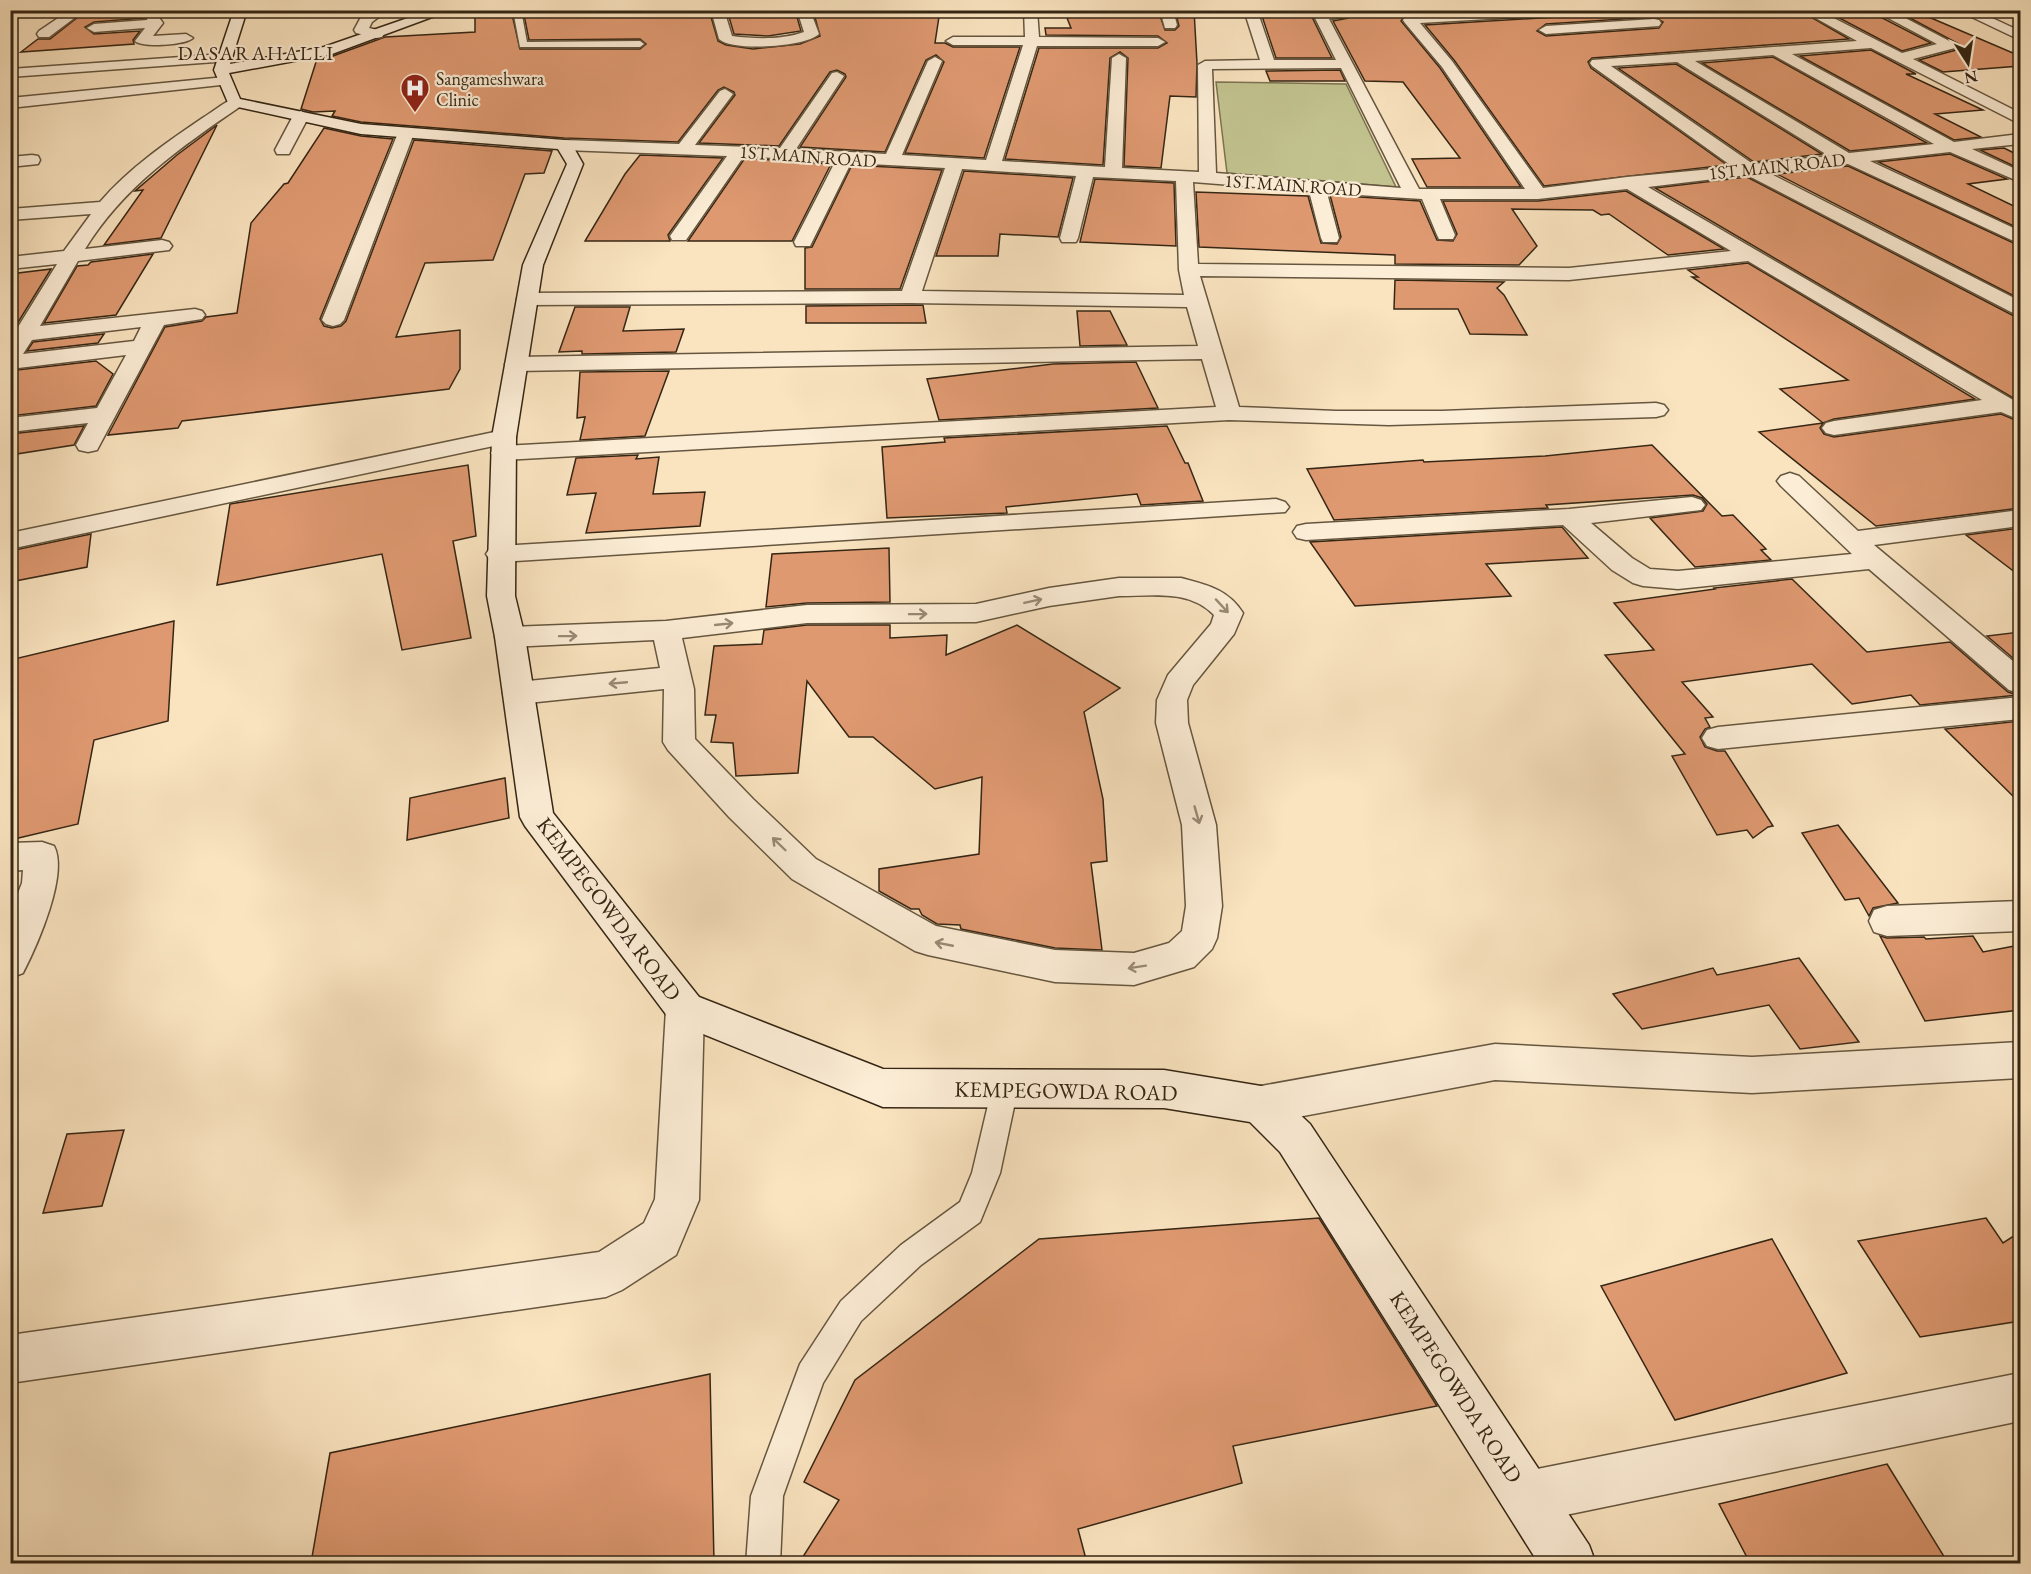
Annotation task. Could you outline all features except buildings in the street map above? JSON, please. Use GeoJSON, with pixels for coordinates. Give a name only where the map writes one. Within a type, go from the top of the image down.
{"type":"FeatureCollection","features":[{"type":"Feature","properties":{"kind":"street"},"geometry":{"type":"LineString","coordinates":[[44,34],[79,10]]}},
{"type":"Feature","properties":{"kind":"street"},"geometry":{"type":"LineString","coordinates":[[376,34],[361,30],[366,20],[382,10]]}},
{"type":"Feature","properties":{"kind":"street"},"geometry":{"type":"LineString","coordinates":[[10,73],[327,51],[445,10]]}},
{"type":"Feature","properties":{"kind":"street"},"geometry":{"type":"LineString","coordinates":[[717,10],[726,39],[738,42],[802,38],[812,34],[803,10]]}},
{"type":"Feature","properties":{"kind":"street"},"geometry":{"type":"LineString","coordinates":[[992,167],[1032,40],[1030,10]]}},
{"type":"Feature","properties":{"kind":"street"},"geometry":{"type":"LineString","coordinates":[[1166,10],[1170,25]]}},
{"type":"Feature","properties":{"kind":"street"},"geometry":{"type":"LineString","coordinates":[[1250,10],[1268,64]]}},
{"type":"Feature","properties":{"kind":"street"},"geometry":{"type":"LineString","coordinates":[[1339,10],[1341,14],[1321,16],[1346,64],[1446,235]]}},
{"type":"Feature","properties":{"kind":"street"},"geometry":{"type":"LineString","coordinates":[[1538,194],[1447,64],[1410,20],[1482,13],[1573,10]]}},
{"type":"Feature","properties":{"kind":"street"},"geometry":{"type":"LineString","coordinates":[[1807,10],[2020,119]]}},
{"type":"Feature","properties":{"kind":"street"},"geometry":{"type":"LineString","coordinates":[[1879,10],[1950,45],[1900,58]]}},
{"type":"Feature","properties":{"kind":"street"},"geometry":{"type":"LineString","coordinates":[[1963,10],[2020,36]]}},
{"type":"Feature","properties":{"kind":"street"},"geometry":{"type":"LineString","coordinates":[[94,28],[155,21],[142,41],[199,38]]}},
{"type":"Feature","properties":{"kind":"street"},"geometry":{"type":"LineString","coordinates":[[1528,31],[1654,23]]}},
{"type":"Feature","properties":{"kind":"street"},"geometry":{"type":"LineString","coordinates":[[1425,38],[1448,36]]}},
{"type":"Feature","properties":{"kind":"street"},"geometry":{"type":"LineString","coordinates":[[954,41],[1158,42]]}},
{"type":"Feature","properties":{"kind":"street"},"geometry":{"type":"LineString","coordinates":[[1873,44],[1597,63],[1748,169],[2020,309]]}},
{"type":"Feature","properties":{"kind":"street"},"geometry":{"type":"LineString","coordinates":[[1776,51],[1952,147],[2020,177]]}},
{"type":"Feature","properties":{"kind":"street"},"geometry":{"type":"LineString","coordinates":[[10,104],[229,56]]}},
{"type":"Feature","properties":{"kind":"street"},"geometry":{"type":"LineString","coordinates":[[229,56],[301,116],[362,129],[564,145]]}},
{"type":"Feature","properties":{"kind":"street"},"geometry":{"type":"LineString","coordinates":[[10,357],[22,328],[108,207],[125,186],[182,139],[229,56]]}},
{"type":"Feature","properties":{"kind":"street"},"geometry":{"type":"LineString","coordinates":[[1679,57],[1847,158],[2020,238]]}},
{"type":"Feature","properties":{"kind":"street"},"geometry":{"type":"LineString","coordinates":[[1113,173],[1119,58]]}},
{"type":"Feature","properties":{"kind":"street"},"geometry":{"type":"LineString","coordinates":[[891,161],[935,61]]}},
{"type":"Feature","properties":{"kind":"street"},"geometry":{"type":"LineString","coordinates":[[1208,178],[1205,65],[1346,64]]}},
{"type":"Feature","properties":{"kind":"street"},"geometry":{"type":"LineString","coordinates":[[785,154],[837,76]]}},
{"type":"Feature","properties":{"kind":"street"},"geometry":{"type":"LineString","coordinates":[[684,148],[725,94]]}},
{"type":"Feature","properties":{"kind":"street"},"geometry":{"type":"LineString","coordinates":[[283,150],[301,116]]}},
{"type":"Feature","properties":{"kind":"street"},"geometry":{"type":"LineString","coordinates":[[333,320],[406,133]]}},
{"type":"Feature","properties":{"kind":"street","name":"1ST MAIN ROAD"},"geometry":{"type":"LineString","coordinates":[[564,145],[739,151],[1208,178],[1421,194],[1538,194],[1627,182],[2020,139]]}},
{"type":"Feature","properties":{"kind":"street","name":"KEMPEGOWDA ROAD"},"geometry":{"type":"LineString","coordinates":[[564,145],[575,164],[533,265],[504,445],[500,554],[501,596],[510,637],[537,817],[685,1010],[883,1088],[1164,1089],[1261,1105],[1295,1138],[1570,1563]]}},
{"type":"Feature","properties":{"kind":"street"},"geometry":{"type":"LineString","coordinates":[[679,236],[739,151]]}},
{"type":"Feature","properties":{"kind":"street"},"geometry":{"type":"LineString","coordinates":[[803,242],[845,158]]}},
{"type":"Feature","properties":{"kind":"street"},"geometry":{"type":"LineString","coordinates":[[10,162],[32,160]]}},
{"type":"Feature","properties":{"kind":"street"},"geometry":{"type":"LineString","coordinates":[[910,297],[955,165]]}},
{"type":"Feature","properties":{"kind":"street"},"geometry":{"type":"LineString","coordinates":[[1069,238],[1085,172]]}},
{"type":"Feature","properties":{"kind":"street"},"geometry":{"type":"LineString","coordinates":[[1184,177],[1189,270],[1229,412]]}},
{"type":"Feature","properties":{"kind":"street"},"geometry":{"type":"LineString","coordinates":[[1627,182],[2013,408]]}},
{"type":"Feature","properties":{"kind":"street"},"geometry":{"type":"LineString","coordinates":[[1316,186],[1330,238]]}},
{"type":"Feature","properties":{"kind":"street"},"geometry":{"type":"LineString","coordinates":[[10,215],[108,207]]}},
{"type":"Feature","properties":{"kind":"street"},"geometry":{"type":"LineString","coordinates":[[66,266],[162,246]]}},
{"type":"Feature","properties":{"kind":"street"},"geometry":{"type":"LineString","coordinates":[[1189,270],[1569,274],[1751,255]]}},
{"type":"Feature","properties":{"kind":"street"},"geometry":{"type":"LineString","coordinates":[[10,263],[150,266]]}},
{"type":"Feature","properties":{"kind":"street"},"geometry":{"type":"LineString","coordinates":[[527,299],[910,297],[1196,301]]}},
{"type":"Feature","properties":{"kind":"street"},"geometry":{"type":"LineString","coordinates":[[22,328],[156,320],[195,315]]}},
{"type":"Feature","properties":{"kind":"street"},"geometry":{"type":"LineString","coordinates":[[88,445],[156,320]]}},
{"type":"Feature","properties":{"kind":"street"},"geometry":{"type":"LineString","coordinates":[[10,362],[141,347]]}},
{"type":"Feature","properties":{"kind":"street"},"geometry":{"type":"LineString","coordinates":[[516,364],[1211,352]]}},
{"type":"Feature","properties":{"kind":"street"},"geometry":{"type":"LineString","coordinates":[[1984,392],[2020,386]]}},
{"type":"Feature","properties":{"kind":"street"},"geometry":{"type":"LineString","coordinates":[[1834,428],[2013,408]]}},
{"type":"Feature","properties":{"kind":"street"},"geometry":{"type":"LineString","coordinates":[[10,541],[504,445],[1229,412],[1293,417],[1514,417],[1656,410]]}},
{"type":"Feature","properties":{"kind":"street"},"geometry":{"type":"LineString","coordinates":[[10,425],[105,414]]}},
{"type":"Feature","properties":{"kind":"street"},"geometry":{"type":"LineString","coordinates":[[1790,481],[1852,540],[2020,683]]}},
{"type":"Feature","properties":{"kind":"street"},"geometry":{"type":"LineString","coordinates":[[1306,532],[1569,517],[1692,505]]}},
{"type":"Feature","properties":{"kind":"street"},"geometry":{"type":"LineString","coordinates":[[500,554],[1276,507]]}},
{"type":"Feature","properties":{"kind":"street"},"geometry":{"type":"LineString","coordinates":[[1569,517],[1622,564],[1643,577],[1678,580],[1875,560]]}},
{"type":"Feature","properties":{"kind":"street"},"geometry":{"type":"LineString","coordinates":[[1852,540],[2020,518]]}},
{"type":"Feature","properties":{"kind":"street"},"geometry":{"type":"LineString","coordinates":[[510,637],[666,630],[807,614],[976,613],[1049,597],[1119,587],[1181,587],[1213,597],[1229,613],[1224,627],[1179,682],[1172,700],[1172,723],[1199,825],[1204,906],[1199,938],[1181,956],[1134,969],[1055,966],[928,940],[804,869],[741,808],[679,742],[679,689],[666,630]]}},
{"type":"Feature","properties":{"kind":"street"},"geometry":{"type":"LineString","coordinates":[[518,693],[676,677]]}},
{"type":"Feature","properties":{"kind":"street"},"geometry":{"type":"LineString","coordinates":[[1718,738],[2020,708]]}},
{"type":"Feature","properties":{"kind":"street"},"geometry":{"type":"LineString","coordinates":[[10,857],[42,856],[40,883],[10,962]]}},
{"type":"Feature","properties":{"kind":"street"},"geometry":{"type":"LineString","coordinates":[[1887,921],[2020,916]]}},
{"type":"Feature","properties":{"kind":"street"},"geometry":{"type":"LineString","coordinates":[[10,1359],[606,1274],[660,1239],[677,1200],[685,1010]]}},
{"type":"Feature","properties":{"kind":"street"},"geometry":{"type":"LineString","coordinates":[[1261,1105],[1495,1062],[1752,1075],[1883,1070],[2020,1059]]}},
{"type":"Feature","properties":{"kind":"street"},"geometry":{"type":"LineString","coordinates":[[1527,1497],[2020,1397]]}},
{"type":"Feature","properties":{"kind":"lane"},"geometry":{"type":"LineString","coordinates":[[517,10],[523,45],[640,44]]}},
{"type":"Feature","properties":{"kind":"lane"},"geometry":{"type":"LineString","coordinates":[[763,1563],[767,1496],[811,1375],[851,1311],[911,1255],[970,1212],[986,1173],[1005,1088]]}},
{"type":"Feature","properties":{"kind":"green space"},"geometry":{"type":"Polygon","coordinates":[[[1216,82],[1346,84],[1396,187],[1227,173],[1216,82]]]}},
{"type":"Feature","properties":{"kind":"place","name":"Sangameshwara Clinic"},"geometry":{"type":"Point","coordinates":[415,114]}},
{"type":"Feature","properties":{"kind":"district","name":"DASARAHALLI"},"geometry":{"type":"Point","coordinates":[256,53]}}]}
